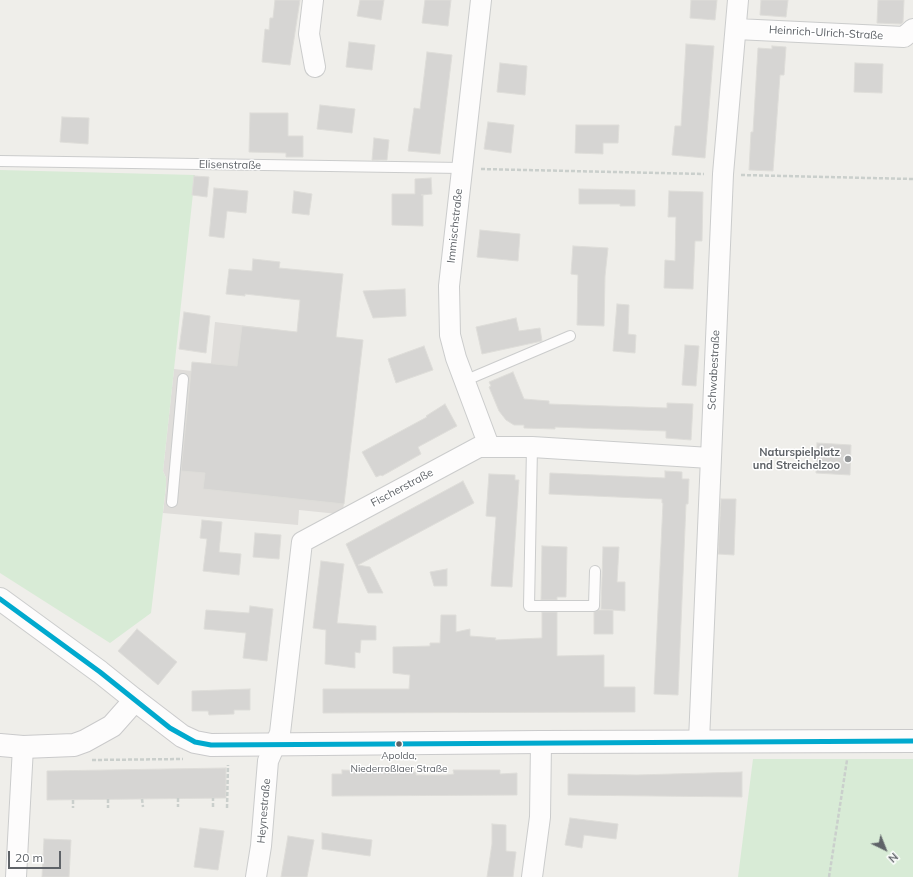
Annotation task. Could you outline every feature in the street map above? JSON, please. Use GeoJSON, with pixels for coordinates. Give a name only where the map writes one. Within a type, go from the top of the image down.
{"type":"FeatureCollection","features":[{"type":"Feature","properties":{"kind":"main road"},"geometry":{"type":"LineString","coordinates":[[0,599],[100,672],[170,728],[195,742],[211,745],[913,741]]}},
{"type":"Feature","properties":{"kind":"main road"},"geometry":{"type":"LineString","coordinates":[[0,745],[23,747],[74,745],[85,741],[112,726],[135,700]]}},
{"type":"Feature","properties":{"kind":"street"},"geometry":{"type":"LineString","coordinates":[[313,0],[309,34],[315,67]]}},
{"type":"Feature","properties":{"kind":"street","name":"Immischstraße"},"geometry":{"type":"LineString","coordinates":[[481,0],[448,286],[450,335],[464,381],[489,446]]}},
{"type":"Feature","properties":{"kind":"street","name":"Schwabestraße"},"geometry":{"type":"LineString","coordinates":[[699,742],[722,174],[738,0]]}},
{"type":"Feature","properties":{"kind":"street","name":"Heinrich-Ulrich-Straße"},"geometry":{"type":"LineString","coordinates":[[736,29],[904,37],[913,29]]}},
{"type":"Feature","properties":{"kind":"street","name":"Fischerstraße"},"geometry":{"type":"LineString","coordinates":[[275,745],[280,733],[302,542],[479,447],[532,447],[710,458]]}},
{"type":"Feature","properties":{"kind":"street"},"geometry":{"type":"LineString","coordinates":[[532,877],[540,817],[541,742]]}},
{"type":"Feature","properties":{"kind":"street","name":"Heynestraße"},"geometry":{"type":"LineString","coordinates":[[256,877],[261,846],[268,762],[275,745]]}},
{"type":"Feature","properties":{"kind":"street"},"geometry":{"type":"LineString","coordinates":[[16,877],[23,747]]}},
{"type":"Feature","properties":{"kind":"lane","name":"Elisenstraße"},"geometry":{"type":"LineString","coordinates":[[0,161],[461,168]]}},
{"type":"Feature","properties":{"kind":"lane"},"geometry":{"type":"LineString","coordinates":[[464,381],[570,336]]}},
{"type":"Feature","properties":{"kind":"lane"},"geometry":{"type":"LineString","coordinates":[[172,502],[183,379]]}},
{"type":"Feature","properties":{"kind":"lane"},"geometry":{"type":"LineString","coordinates":[[532,447],[529,606],[594,606],[595,572]]}},
{"type":"Feature","properties":{"kind":"path"},"geometry":{"type":"LineString","coordinates":[[461,168],[913,179]]}},
{"type":"Feature","properties":{"kind":"path"},"geometry":{"type":"LineString","coordinates":[[829,877],[847,759],[851,742]]}},
{"type":"Feature","properties":{"kind":"path"},"geometry":{"type":"LineString","coordinates":[[227,808],[228,758]]}},
{"type":"Feature","properties":{"kind":"path"},"geometry":{"type":"LineString","coordinates":[[86,760],[184,759]]}},
{"type":"Feature","properties":{"kind":"path"},"geometry":{"type":"LineString","coordinates":[[178,798],[178,807]]}},
{"type":"Feature","properties":{"kind":"path"},"geometry":{"type":"LineString","coordinates":[[213,798],[213,807]]}},
{"type":"Feature","properties":{"kind":"path"},"geometry":{"type":"LineString","coordinates":[[108,799],[108,808]]}},
{"type":"Feature","properties":{"kind":"path"},"geometry":{"type":"LineString","coordinates":[[142,799],[143,807]]}},
{"type":"Feature","properties":{"kind":"path"},"geometry":{"type":"LineString","coordinates":[[73,800],[73,808]]}},
{"type":"Feature","properties":{"kind":"shaded area"},"geometry":{"type":"Polygon","coordinates":[[[215,322],[363,340],[343,511],[338,514],[299,510],[298,525],[163,513],[166,478],[163,471],[174,369],[210,373],[215,322]]]}},
{"type":"Feature","properties":{"kind":"green space"},"geometry":{"type":"Polygon","coordinates":[[[0,170],[195,175],[163,471],[166,478],[166,486],[151,613],[110,643],[0,573],[0,170]]]}},
{"type":"Feature","properties":{"kind":"green space"},"geometry":{"type":"Polygon","coordinates":[[[753,759],[913,759],[913,877],[738,877],[753,759]]]}},
{"type":"Feature","properties":{"kind":"building"},"geometry":{"type":"Polygon","coordinates":[[[275,0],[300,0],[290,65],[262,62],[265,29],[269,30],[270,18],[273,18],[275,0]]]}},
{"type":"Feature","properties":{"kind":"building"},"geometry":{"type":"Polygon","coordinates":[[[360,0],[384,0],[381,20],[357,16],[360,0]]]}},
{"type":"Feature","properties":{"kind":"building"},"geometry":{"type":"Polygon","coordinates":[[[425,0],[451,0],[448,26],[422,23],[425,0]]]}},
{"type":"Feature","properties":{"kind":"building"},"geometry":{"type":"Polygon","coordinates":[[[691,0],[717,0],[715,20],[690,18],[691,0]]]}},
{"type":"Feature","properties":{"kind":"building"},"geometry":{"type":"Polygon","coordinates":[[[761,0],[788,0],[786,17],[760,15],[761,0]]]}},
{"type":"Feature","properties":{"kind":"building"},"geometry":{"type":"Polygon","coordinates":[[[878,0],[904,0],[903,22],[901,24],[877,23],[878,0]]]}},
{"type":"Feature","properties":{"kind":"building"},"geometry":{"type":"Polygon","coordinates":[[[349,42],[375,45],[372,70],[346,67],[349,42]]]}},
{"type":"Feature","properties":{"kind":"building"},"geometry":{"type":"Polygon","coordinates":[[[686,44],[714,46],[705,158],[672,155],[675,126],[681,126],[686,44]]]}},
{"type":"Feature","properties":{"kind":"building"},"geometry":{"type":"Polygon","coordinates":[[[772,46],[786,47],[784,75],[780,75],[773,171],[749,170],[758,48],[772,49],[772,46]]]}},
{"type":"Feature","properties":{"kind":"building"},"geometry":{"type":"Polygon","coordinates":[[[427,52],[452,55],[440,154],[408,151],[414,108],[420,109],[427,52]]]}},
{"type":"Feature","properties":{"kind":"building"},"geometry":{"type":"Polygon","coordinates":[[[500,63],[527,66],[525,95],[497,92],[500,63]]]}},
{"type":"Feature","properties":{"kind":"building"},"geometry":{"type":"Polygon","coordinates":[[[855,63],[883,64],[882,93],[854,92],[855,63]]]}},
{"type":"Feature","properties":{"kind":"building"},"geometry":{"type":"Polygon","coordinates":[[[320,105],[355,109],[352,133],[317,129],[320,105]]]}},
{"type":"Feature","properties":{"kind":"building"},"geometry":{"type":"Polygon","coordinates":[[[250,113],[288,113],[288,136],[303,136],[303,157],[286,157],[286,153],[249,152],[250,113]]]}},
{"type":"Feature","properties":{"kind":"building"},"geometry":{"type":"Polygon","coordinates":[[[62,117],[89,118],[88,144],[60,142],[62,117]]]}},
{"type":"Feature","properties":{"kind":"building"},"geometry":{"type":"Polygon","coordinates":[[[488,122],[514,125],[511,153],[484,149],[488,122]]]}},
{"type":"Feature","properties":{"kind":"building"},"geometry":{"type":"Polygon","coordinates":[[[576,125],[619,125],[618,143],[603,143],[603,154],[575,153],[576,125]]]}},
{"type":"Feature","properties":{"kind":"building"},"geometry":{"type":"Polygon","coordinates":[[[374,138],[389,140],[387,160],[372,160],[374,138]]]}},
{"type":"Feature","properties":{"kind":"building"},"geometry":{"type":"Polygon","coordinates":[[[194,176],[209,177],[207,197],[192,195],[194,176]]]}},
{"type":"Feature","properties":{"kind":"building"},"geometry":{"type":"Polygon","coordinates":[[[431,178],[432,194],[421,195],[423,195],[423,226],[392,225],[392,194],[415,194],[415,179],[431,178]]]}},
{"type":"Feature","properties":{"kind":"building"},"geometry":{"type":"Polygon","coordinates":[[[214,188],[248,191],[246,213],[227,211],[224,238],[209,236],[214,188]]]}},
{"type":"Feature","properties":{"kind":"building"},"geometry":{"type":"Polygon","coordinates":[[[579,189],[635,190],[635,206],[620,206],[620,204],[579,204],[579,189]]]}},
{"type":"Feature","properties":{"kind":"building"},"geometry":{"type":"Polygon","coordinates":[[[294,191],[312,194],[309,215],[292,213],[294,191]]]}},
{"type":"Feature","properties":{"kind":"building"},"geometry":{"type":"Polygon","coordinates":[[[669,191],[703,192],[702,241],[695,241],[693,289],[664,288],[665,260],[675,261],[676,217],[668,217],[669,191]]]}},
{"type":"Feature","properties":{"kind":"building"},"geometry":{"type":"Polygon","coordinates":[[[480,230],[520,234],[518,261],[477,257],[480,230]]]}},
{"type":"Feature","properties":{"kind":"building"},"geometry":{"type":"Polygon","coordinates":[[[573,246],[608,248],[605,276],[604,326],[577,325],[578,275],[571,274],[573,246]]]}},
{"type":"Feature","properties":{"kind":"building"},"geometry":{"type":"Polygon","coordinates":[[[253,259],[280,262],[279,268],[343,274],[336,337],[363,340],[344,504],[203,489],[205,473],[181,471],[192,362],[237,366],[242,326],[297,332],[300,300],[245,294],[245,296],[226,294],[229,269],[252,271],[253,259]]]}},
{"type":"Feature","properties":{"kind":"building"},"geometry":{"type":"Polygon","coordinates":[[[405,289],[406,316],[373,318],[363,291],[405,289]]]}},
{"type":"Feature","properties":{"kind":"building"},"geometry":{"type":"Polygon","coordinates":[[[617,304],[629,305],[628,334],[636,335],[635,353],[613,351],[617,304]]]}},
{"type":"Feature","properties":{"kind":"building"},"geometry":{"type":"Polygon","coordinates":[[[184,312],[210,316],[206,353],[179,349],[184,312]]]}},
{"type":"Feature","properties":{"kind":"building"},"geometry":{"type":"Polygon","coordinates":[[[516,318],[519,331],[540,328],[542,341],[482,354],[476,327],[516,318]]]}},
{"type":"Feature","properties":{"kind":"building"},"geometry":{"type":"Polygon","coordinates":[[[685,345],[699,346],[696,386],[682,385],[685,345]]]}},
{"type":"Feature","properties":{"kind":"building"},"geometry":{"type":"Polygon","coordinates":[[[424,346],[433,370],[396,383],[388,359],[424,346]]]}},
{"type":"Feature","properties":{"kind":"building"},"geometry":{"type":"Polygon","coordinates":[[[513,372],[524,399],[549,401],[549,404],[667,408],[667,403],[693,404],[691,440],[666,438],[666,431],[555,427],[555,429],[524,428],[524,425],[514,425],[506,420],[499,411],[489,387],[491,386],[489,382],[513,372]]]}},
{"type":"Feature","properties":{"kind":"building"},"geometry":{"type":"Polygon","coordinates":[[[445,404],[457,426],[418,447],[421,454],[382,476],[376,477],[362,452],[427,417],[426,416],[445,404]]]}},
{"type":"Feature","properties":{"kind":"building"},"geometry":{"type":"Polygon","coordinates":[[[817,443],[851,445],[850,475],[816,473],[817,443]]]}},
{"type":"Feature","properties":{"kind":"building"},"geometry":{"type":"Polygon","coordinates":[[[665,471],[682,472],[682,479],[689,479],[688,504],[686,504],[678,695],[654,694],[662,499],[549,494],[550,473],[665,478],[665,471]]]}},
{"type":"Feature","properties":{"kind":"building"},"geometry":{"type":"Polygon","coordinates":[[[489,474],[515,475],[515,480],[519,480],[512,587],[491,586],[496,517],[486,516],[489,474]]]}},
{"type":"Feature","properties":{"kind":"building"},"geometry":{"type":"Polygon","coordinates":[[[463,481],[474,503],[358,565],[370,567],[383,593],[368,593],[346,544],[463,481]]]}},
{"type":"Feature","properties":{"kind":"building"},"geometry":{"type":"Polygon","coordinates":[[[721,499],[736,499],[734,555],[718,554],[721,499]]]}},
{"type":"Feature","properties":{"kind":"building"},"geometry":{"type":"Polygon","coordinates":[[[202,520],[222,522],[219,552],[241,554],[239,575],[203,571],[207,539],[200,538],[202,520]]]}},
{"type":"Feature","properties":{"kind":"building"},"geometry":{"type":"Polygon","coordinates":[[[255,533],[281,535],[279,559],[253,557],[255,533]]]}},
{"type":"Feature","properties":{"kind":"building"},"geometry":{"type":"Polygon","coordinates":[[[542,546],[567,547],[566,597],[557,597],[557,600],[541,600],[542,546]]]}},
{"type":"Feature","properties":{"kind":"building"},"geometry":{"type":"Polygon","coordinates":[[[603,547],[619,547],[617,582],[625,582],[625,611],[601,609],[603,547]]]}},
{"type":"Feature","properties":{"kind":"building"},"geometry":{"type":"Polygon","coordinates":[[[321,561],[344,564],[337,623],[376,626],[376,640],[361,640],[360,653],[355,652],[355,668],[325,664],[326,630],[313,628],[321,561]]]}},
{"type":"Feature","properties":{"kind":"building"},"geometry":{"type":"Polygon","coordinates":[[[447,569],[447,586],[434,586],[430,572],[447,569]]]}},
{"type":"Feature","properties":{"kind":"building"},"geometry":{"type":"Polygon","coordinates":[[[250,606],[273,609],[267,661],[243,658],[246,633],[204,629],[206,610],[249,613],[250,606]]]}},
{"type":"Feature","properties":{"kind":"building"},"geometry":{"type":"Polygon","coordinates":[[[599,610],[613,610],[613,634],[594,634],[594,612],[599,610]]]}},
{"type":"Feature","properties":{"kind":"building"},"geometry":{"type":"Polygon","coordinates":[[[542,612],[557,612],[557,656],[604,655],[604,687],[635,687],[635,712],[323,713],[323,689],[409,689],[410,675],[393,673],[393,647],[430,646],[430,643],[440,643],[441,615],[456,615],[456,632],[470,629],[470,636],[496,638],[495,640],[542,638],[542,612]]]}},
{"type":"Feature","properties":{"kind":"building"},"geometry":{"type":"Polygon","coordinates":[[[137,629],[177,662],[158,685],[118,651],[137,629]]]}},
{"type":"Feature","properties":{"kind":"building"},"geometry":{"type":"Polygon","coordinates":[[[250,689],[250,710],[234,710],[234,714],[209,715],[208,711],[192,711],[192,691],[250,689]]]}},
{"type":"Feature","properties":{"kind":"building"},"geometry":{"type":"Polygon","coordinates":[[[226,768],[226,798],[47,800],[47,771],[226,768]]]}},
{"type":"Feature","properties":{"kind":"building"},"geometry":{"type":"Polygon","coordinates":[[[342,770],[416,772],[416,775],[446,775],[454,774],[453,770],[500,770],[500,774],[517,773],[517,795],[332,796],[332,774],[342,774],[342,770]]]}},
{"type":"Feature","properties":{"kind":"building"},"geometry":{"type":"Polygon","coordinates":[[[742,772],[742,797],[568,795],[568,774],[637,775],[742,772]]]}},
{"type":"Feature","properties":{"kind":"building"},"geometry":{"type":"Polygon","coordinates":[[[570,818],[618,824],[616,839],[584,835],[582,848],[565,845],[570,818]]]}},
{"type":"Feature","properties":{"kind":"building"},"geometry":{"type":"Polygon","coordinates":[[[492,824],[506,825],[506,851],[516,852],[513,877],[487,877],[492,844],[492,824]]]}},
{"type":"Feature","properties":{"kind":"building"},"geometry":{"type":"Polygon","coordinates":[[[200,828],[224,831],[218,870],[194,867],[200,828]]]}},
{"type":"Feature","properties":{"kind":"building"},"geometry":{"type":"Polygon","coordinates":[[[322,833],[372,840],[370,856],[322,849],[322,833]]]}},
{"type":"Feature","properties":{"kind":"building"},"geometry":{"type":"Polygon","coordinates":[[[288,836],[314,840],[307,877],[281,877],[288,836]]]}},
{"type":"Feature","properties":{"kind":"building"},"geometry":{"type":"Polygon","coordinates":[[[44,839],[71,840],[69,877],[42,877],[44,839]]]}},
{"type":"Feature","properties":{"kind":"transit line"},"geometry":{"type":"LineString","coordinates":[[0,599],[100,672],[170,728],[195,742],[211,745],[913,741]]}},
{"type":"Feature","properties":{"kind":"place","name":"Naturspielplatz und Streichelzoo"},"geometry":{"type":"Point","coordinates":[848,459]}},
{"type":"Feature","properties":{"kind":"place","name":"Apolda, Niederroßlaer Straße"},"geometry":{"type":"Point","coordinates":[399,744]}}]}
